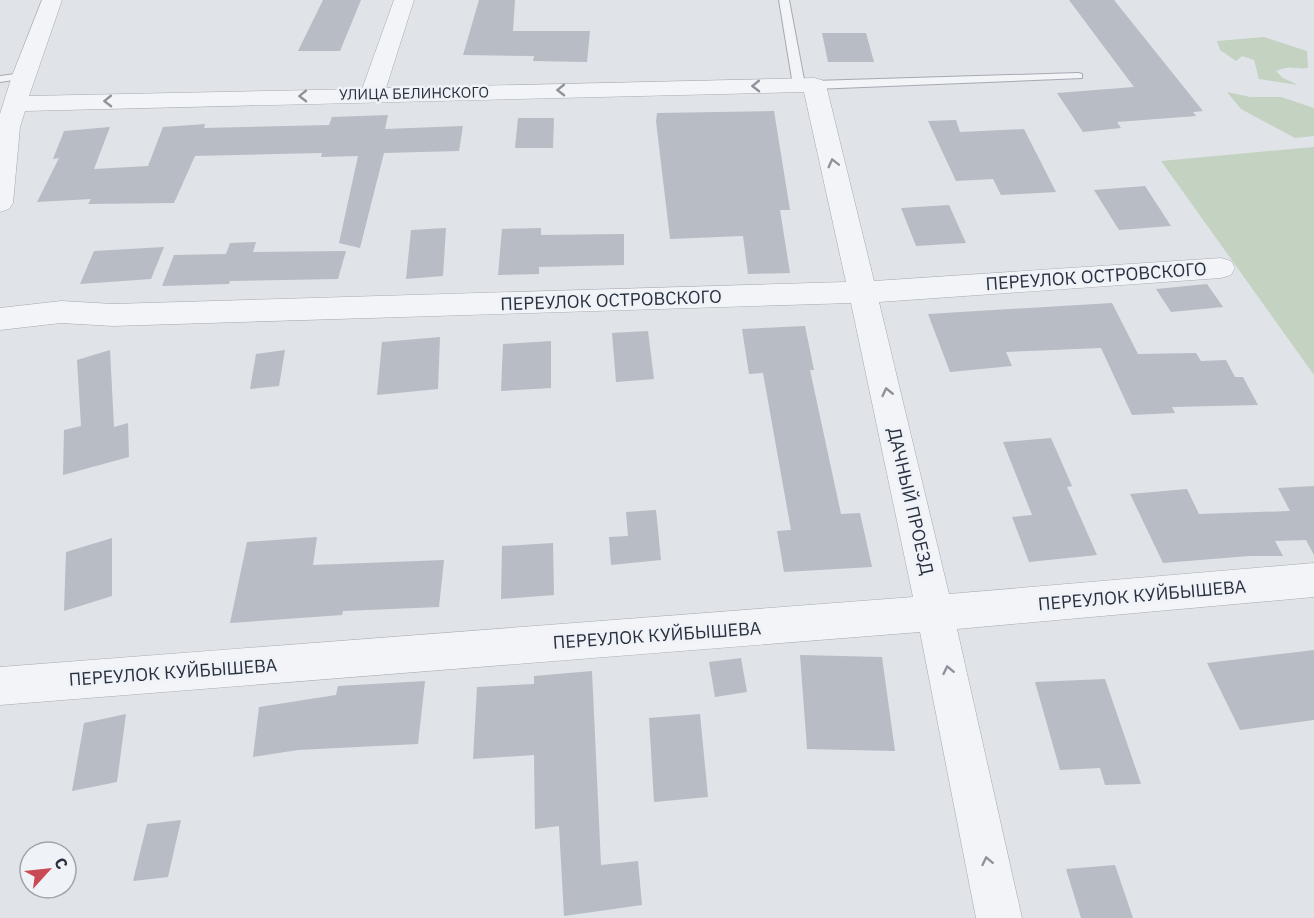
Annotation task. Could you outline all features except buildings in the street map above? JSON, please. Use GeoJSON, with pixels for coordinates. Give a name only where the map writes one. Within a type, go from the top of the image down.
{"type":"FeatureCollection","features":[{"type":"Feature","properties":{"kind":"street"},"geometry":{"type":"LineString","coordinates":[[0,203],[8,127],[23,76],[52,0]]}},
{"type":"Feature","properties":{"kind":"street"},"geometry":{"type":"LineString","coordinates":[[372,94],[404,0]]}},
{"type":"Feature","properties":{"kind":"street","name":"УЛИЦА БЕЛИНСКОГО"},"geometry":{"type":"LineString","coordinates":[[14,104],[806,85]]}},
{"type":"Feature","properties":{"kind":"street","name":"ДАЧНЫЙ ПРОЕЗД"},"geometry":{"type":"LineString","coordinates":[[806,85],[864,292],[936,613],[999,918]]}},
{"type":"Feature","properties":{"kind":"street","name":"ПЕРЕУЛОК ОСТРОВСКОГО"},"geometry":{"type":"LineString","coordinates":[[0,319],[61,312],[137,314],[864,292],[1221,268]]}},
{"type":"Feature","properties":{"kind":"street","name":"ПЕРЕУЛОК КУЙБЫШЕВА"},"geometry":{"type":"LineString","coordinates":[[0,686],[936,613],[1314,580]]}},
{"type":"Feature","properties":{"kind":"lane"},"geometry":{"type":"LineString","coordinates":[[784,0],[806,85],[1078,76]]}},
{"type":"Feature","properties":{"kind":"lane"},"geometry":{"type":"LineString","coordinates":[[0,78],[23,76]]}},
{"type":"Feature","properties":{"kind":"green space"},"geometry":{"type":"Polygon","coordinates":[[[1264,37],[1307,51],[1308,68],[1276,71],[1283,78],[1298,85],[1259,79],[1254,60],[1242,56],[1236,61],[1220,50],[1217,41],[1264,37]]]}},
{"type":"Feature","properties":{"kind":"green space"},"geometry":{"type":"Polygon","coordinates":[[[1227,92],[1250,97],[1281,97],[1314,108],[1314,136],[1295,138],[1241,109],[1227,92]]]}},
{"type":"Feature","properties":{"kind":"green space"},"geometry":{"type":"Polygon","coordinates":[[[1314,147],[1314,375],[1161,161],[1314,147]]]}}]}
